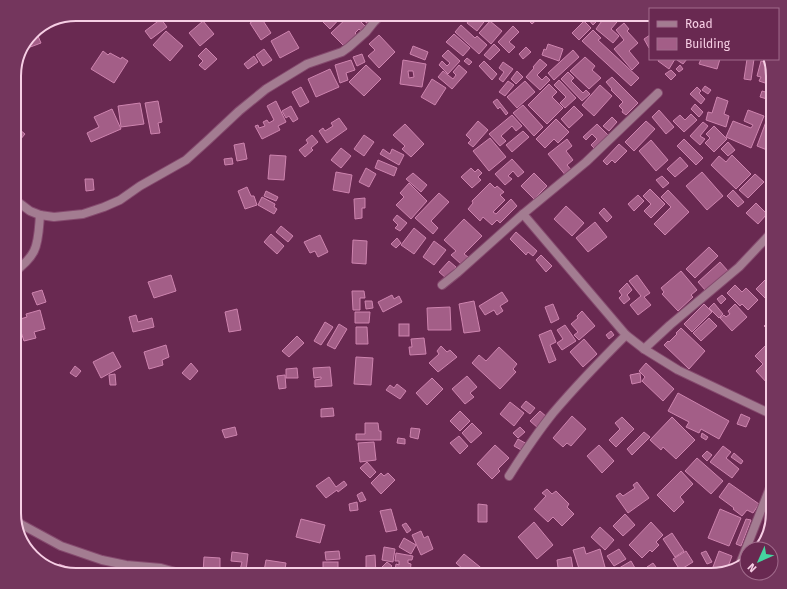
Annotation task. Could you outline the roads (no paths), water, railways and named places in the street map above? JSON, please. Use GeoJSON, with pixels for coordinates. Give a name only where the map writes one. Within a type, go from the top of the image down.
{"type":"FeatureCollection","features":[{"type":"Feature","properties":{"kind":"street"},"geometry":{"type":"LineString","coordinates":[[21,204],[30,211],[40,215],[54,217],[83,214],[120,200],[140,186],[186,160],[238,111],[266,89],[307,64],[342,52],[366,32],[375,21]]}},
{"type":"Feature","properties":{"kind":"street"},"geometry":{"type":"LineString","coordinates":[[442,284],[457,273],[523,214],[586,162],[658,93]]}},
{"type":"Feature","properties":{"kind":"street"},"geometry":{"type":"LineString","coordinates":[[523,214],[626,334],[644,350],[678,370],[766,412]]}},
{"type":"Feature","properties":{"kind":"street"},"geometry":{"type":"LineString","coordinates":[[21,267],[34,251],[38,236],[40,215]]}},
{"type":"Feature","properties":{"kind":"street"},"geometry":{"type":"LineString","coordinates":[[644,350],[670,325],[739,267],[766,238]]}},
{"type":"Feature","properties":{"kind":"street"},"geometry":{"type":"LineString","coordinates":[[509,476],[528,446],[553,414],[626,334]]}},
{"type":"Feature","properties":{"kind":"street"},"geometry":{"type":"LineString","coordinates":[[742,559],[766,498]]}},
{"type":"Feature","properties":{"kind":"street"},"geometry":{"type":"LineString","coordinates":[[22,524],[61,546],[102,560],[126,565],[161,568]]}}]}
